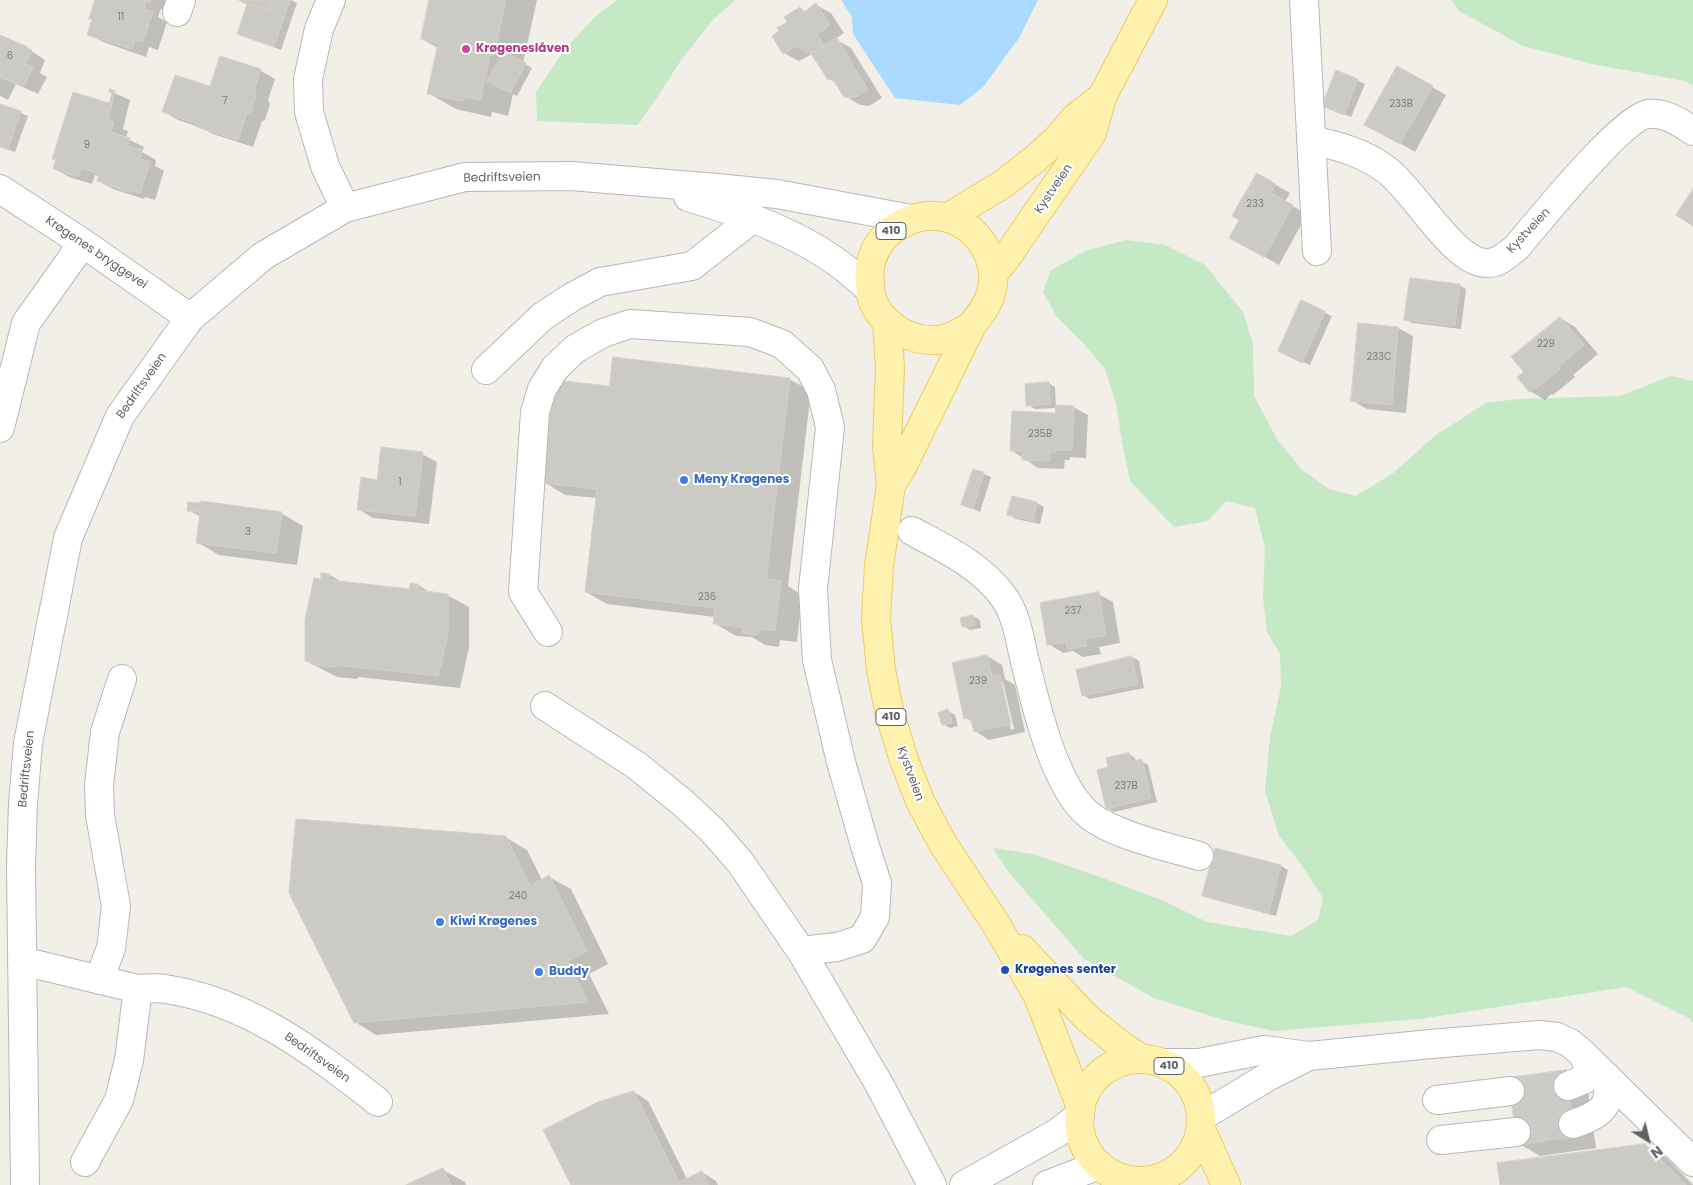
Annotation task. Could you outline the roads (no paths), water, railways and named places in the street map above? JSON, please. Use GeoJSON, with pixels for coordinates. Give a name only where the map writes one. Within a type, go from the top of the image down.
{"type":"FeatureCollection","features":[{"type":"Feature","properties":{"kind":"main road","name":"Kystveien"},"geometry":{"type":"LineString","coordinates":[[993,274],[1092,133],[1102,97],[1153,0]]}},
{"type":"Feature","properties":{"kind":"main road","name":"Kystveien"},"geometry":{"type":"LineString","coordinates":[[947,218],[1003,184],[1035,159],[1057,139],[1076,117],[1102,97]]}},
{"type":"Feature","properties":{"kind":"main road","name":"410"},"geometry":{"type":"LineString","coordinates":[[929,216],[947,218],[961,223],[974,232],[984,245],[990,258],[993,274],[991,292],[984,310],[972,325],[956,335],[938,340],[919,339],[902,333],[887,321],[873,301],[869,272],[873,255],[882,240],[895,227],[911,219],[929,216]]}},
{"type":"Feature","properties":{"kind":"main road","name":"Kystveien"},"geometry":{"type":"LineString","coordinates":[[887,321],[890,368],[887,446],[891,485],[879,566],[876,618],[881,670],[890,715],[904,760],[920,801],[943,844],[996,924],[1038,996],[1080,1111]]}},
{"type":"Feature","properties":{"kind":"main road","name":"Kystveien"},"geometry":{"type":"LineString","coordinates":[[891,485],[901,469],[972,325]]}},
{"type":"Feature","properties":{"kind":"main road","name":"Kystveien"},"geometry":{"type":"LineString","coordinates":[[996,924],[1061,988],[1087,1018],[1118,1043],[1152,1061]]}},
{"type":"Feature","properties":{"kind":"main road","name":"410"},"geometry":{"type":"LineString","coordinates":[[1201,1123],[1198,1141],[1185,1162],[1176,1170],[1144,1183],[1112,1174],[1090,1155],[1080,1129],[1080,1111],[1086,1091],[1096,1078],[1109,1068],[1124,1061],[1152,1061],[1179,1072],[1190,1085],[1198,1100],[1201,1123],[1226,1185]]}},
{"type":"Feature","properties":{"kind":"street"},"geometry":{"type":"LineString","coordinates":[[331,0],[320,28],[308,78],[309,112],[325,166],[345,208]]}},
{"type":"Feature","properties":{"kind":"street"},"geometry":{"type":"LineString","coordinates":[[1304,0],[1317,251]]}},
{"type":"Feature","properties":{"kind":"street","name":"Kystveien"},"geometry":{"type":"LineString","coordinates":[[1311,140],[1344,148],[1377,163],[1414,196],[1459,250],[1476,262],[1488,263],[1501,260],[1517,247],[1614,136],[1634,120],[1646,114],[1663,114],[1693,131]]}},
{"type":"Feature","properties":{"kind":"street","name":"Bedriftsveien"},"geometry":{"type":"LineString","coordinates":[[25,1185],[22,961],[23,804],[28,743],[68,538],[120,416],[190,318],[263,256],[345,208],[465,177],[571,176],[777,194],[911,219]]}},
{"type":"Feature","properties":{"kind":"street","name":"Bedriftsveien"},"geometry":{"type":"LineString","coordinates":[[634,181],[720,207],[787,234],[822,253],[846,269],[870,290]]}},
{"type":"Feature","properties":{"kind":"street","name":"Krøgenes bryggevei"},"geometry":{"type":"LineString","coordinates":[[0,189],[80,241],[190,318]]}},
{"type":"Feature","properties":{"kind":"street"},"geometry":{"type":"LineString","coordinates":[[486,370],[543,316],[572,297],[600,282],[692,266],[752,219]]}},
{"type":"Feature","properties":{"kind":"street"},"geometry":{"type":"LineString","coordinates":[[0,428],[26,323],[73,257],[80,241]]}},
{"type":"Feature","properties":{"kind":"street"},"geometry":{"type":"LineString","coordinates":[[548,632],[523,592],[535,412],[542,389],[556,368],[574,349],[603,333],[630,324],[750,332],[782,344],[810,369],[822,390],[830,427],[813,590],[817,660],[841,762],[877,883],[875,918],[862,939],[837,947],[801,951]]}},
{"type":"Feature","properties":{"kind":"street"},"geometry":{"type":"LineString","coordinates":[[912,531],[980,571],[1005,598],[1017,626],[1035,703],[1049,747],[1069,792],[1088,815],[1110,828],[1198,856]]}},
{"type":"Feature","properties":{"kind":"street"},"geometry":{"type":"LineString","coordinates":[[99,980],[111,948],[116,906],[100,815],[99,785],[105,732],[122,679]]}},
{"type":"Feature","properties":{"kind":"street"},"geometry":{"type":"LineString","coordinates":[[545,706],[636,765],[683,803],[712,830],[740,862],[801,951],[879,1084],[932,1185]]}},
{"type":"Feature","properties":{"kind":"street","name":"Bedriftsveien"},"geometry":{"type":"LineString","coordinates":[[22,961],[138,989],[164,988],[217,1002],[268,1024],[324,1060],[378,1102]]}},
{"type":"Feature","properties":{"kind":"street"},"geometry":{"type":"LineString","coordinates":[[85,1162],[119,1100],[129,1060],[138,989]]}},
{"type":"Feature","properties":{"kind":"street"},"geometry":{"type":"LineString","coordinates":[[1152,1061],[1199,1064],[1264,1050],[1309,1056],[1539,1035],[1557,1037],[1570,1043],[1583,1054],[1693,1162]]}},
{"type":"Feature","properties":{"kind":"street"},"geometry":{"type":"LineString","coordinates":[[1568,1086],[1585,1079],[1589,1069],[1583,1054]]}},
{"type":"Feature","properties":{"kind":"street"},"geometry":{"type":"LineString","coordinates":[[1201,1123],[1269,1076],[1309,1056]]}},
{"type":"Feature","properties":{"kind":"street"},"geometry":{"type":"LineString","coordinates":[[1573,1124],[1594,1117],[1606,1103],[1610,1090],[1607,1077]]}},
{"type":"Feature","properties":{"kind":"street"},"geometry":{"type":"LineString","coordinates":[[1437,1100],[1510,1091]]}},
{"type":"Feature","properties":{"kind":"street"},"geometry":{"type":"LineString","coordinates":[[964,1185],[1037,1146],[1057,1133],[1080,1111]]}},
{"type":"Feature","properties":{"kind":"street"},"geometry":{"type":"LineString","coordinates":[[1441,1140],[1516,1132]]}},
{"type":"Feature","properties":{"kind":"street"},"geometry":{"type":"LineString","coordinates":[[1047,1185],[1100,1165]]}},
{"type":"Feature","properties":{"kind":"water"},"geometry":{"type":"Polygon","coordinates":[[[841,0],[1038,0],[1019,38],[983,87],[960,105],[895,98],[853,34],[852,17],[841,0]]]}},
{"type":"Feature","properties":{"kind":"tunnel"},"geometry":{"type":"LineString","coordinates":[[1510,1091],[1568,1086]]}},
{"type":"Feature","properties":{"kind":"tunnel"},"geometry":{"type":"LineString","coordinates":[[1516,1132],[1573,1124]]}},
{"type":"Feature","properties":{"kind":"place","name":"Krøgeneslåven"},"geometry":{"type":"Point","coordinates":[466,49]}},
{"type":"Feature","properties":{"kind":"place","name":"Meny Krøgenes"},"geometry":{"type":"Point","coordinates":[684,480]}},
{"type":"Feature","properties":{"kind":"place","name":"Kiwi Krøgenes"},"geometry":{"type":"Point","coordinates":[440,922]}},
{"type":"Feature","properties":{"kind":"place","name":"Krøgenes senter"},"geometry":{"type":"Point","coordinates":[1005,970]}},
{"type":"Feature","properties":{"kind":"place","name":"Buddy"},"geometry":{"type":"Point","coordinates":[539,972]}}]}
